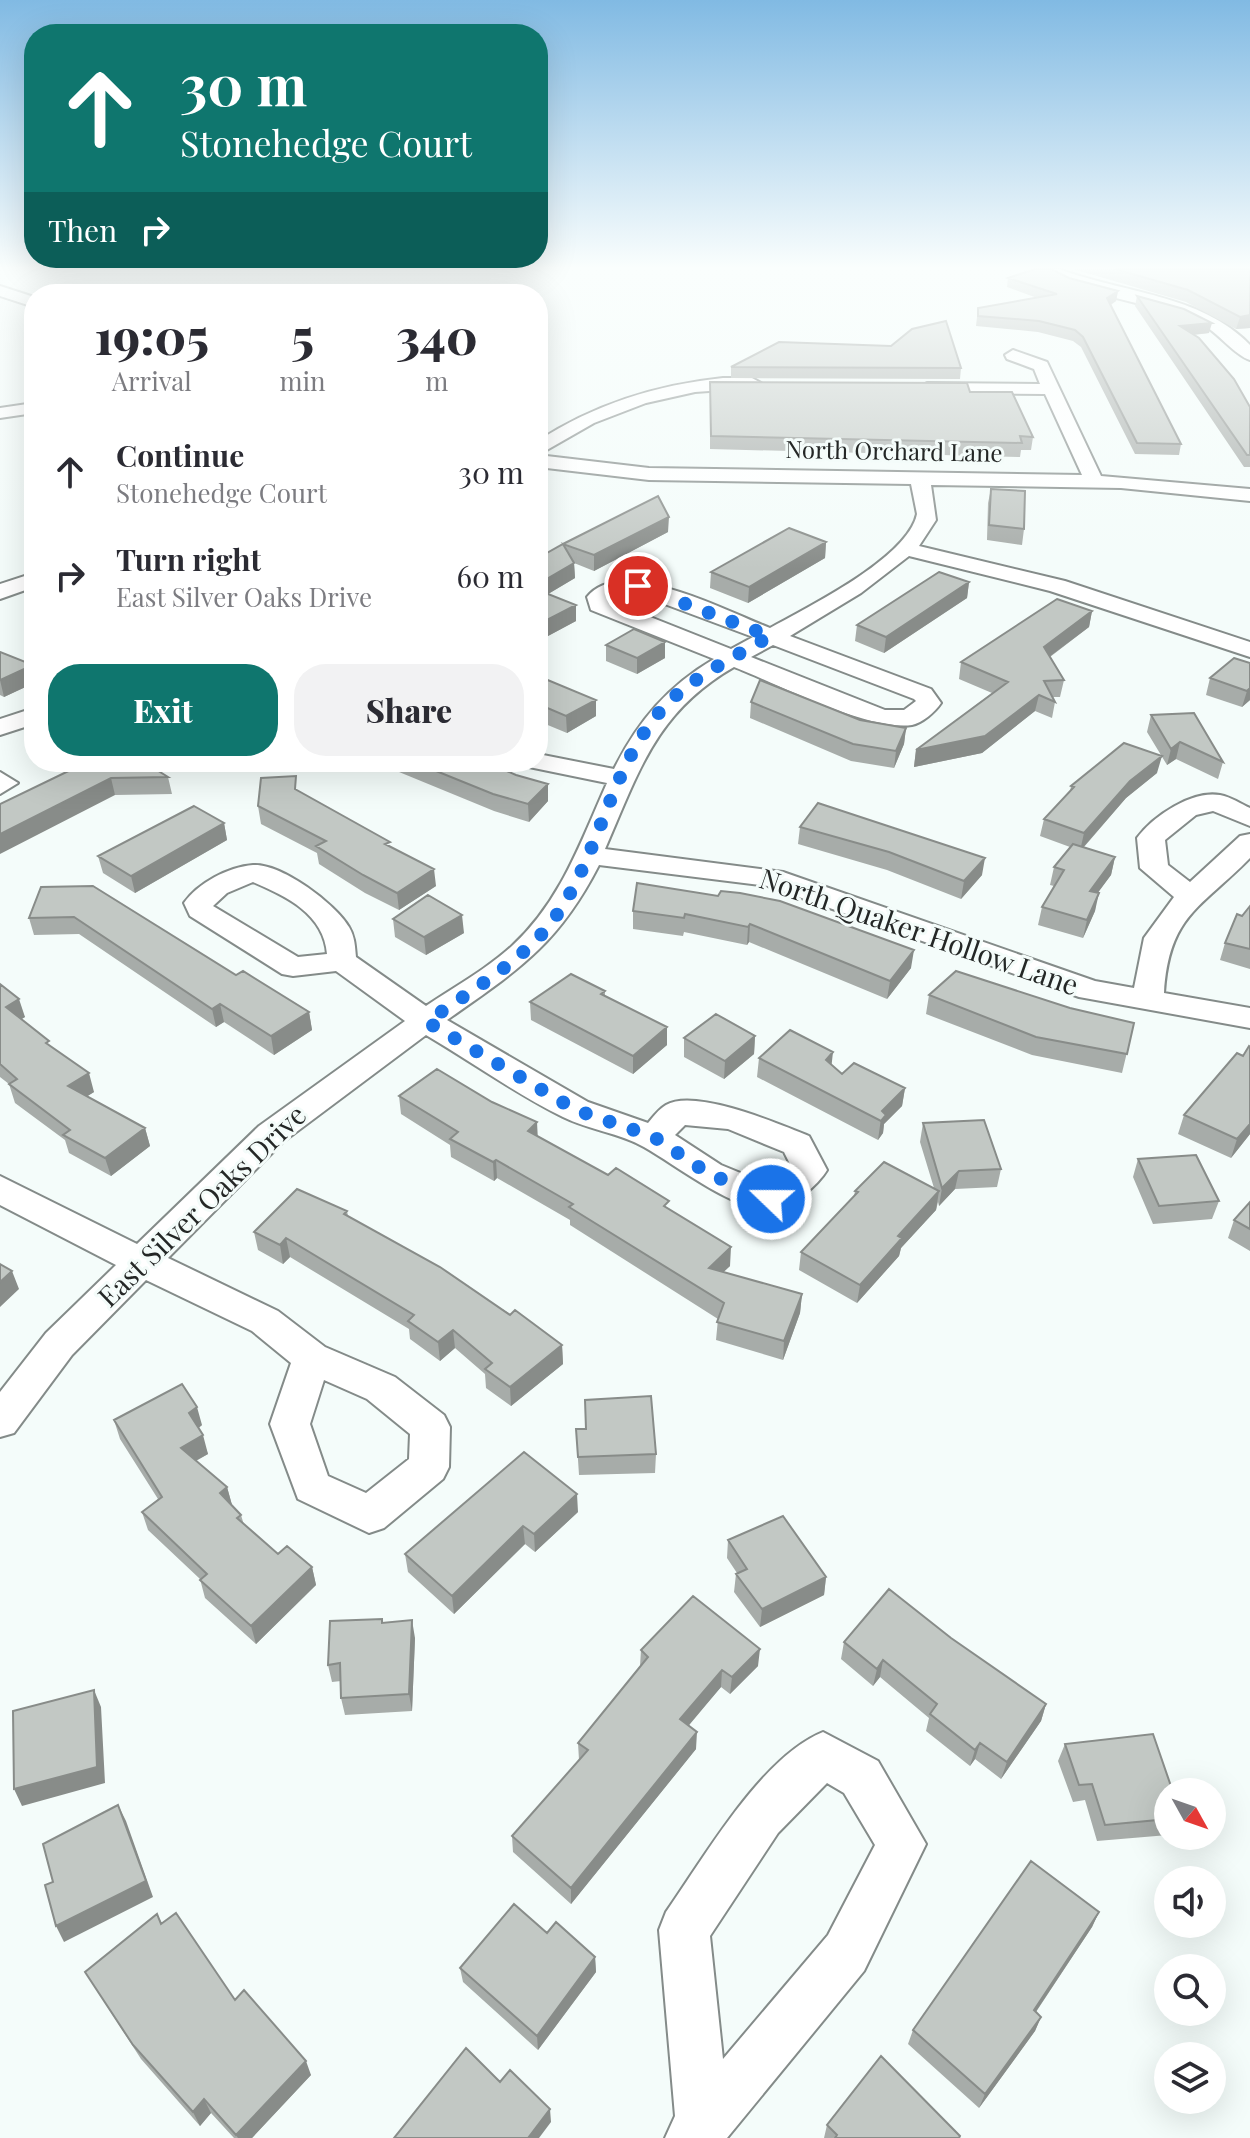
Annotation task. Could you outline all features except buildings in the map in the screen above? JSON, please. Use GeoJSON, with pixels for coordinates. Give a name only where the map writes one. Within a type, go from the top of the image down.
{"type":"FeatureCollection","features":[{"type":"Feature","properties":{"kind":"street"},"geometry":{"type":"LineString","coordinates":[[1042,369],[1094,481]]}},
{"type":"Feature","properties":{"kind":"street"},"geometry":{"type":"LineString","coordinates":[[548,443],[616,405],[641,398],[702,386],[770,383]]}},
{"type":"Feature","properties":{"kind":"street"},"geometry":{"type":"LineString","coordinates":[[903,387],[1051,389]]}},
{"type":"Feature","properties":{"kind":"street"},"geometry":{"type":"LineString","coordinates":[[0,413],[24,409]]}},
{"type":"Feature","properties":{"kind":"street","name":"North Orchard Lane"},"geometry":{"type":"LineString","coordinates":[[548,462],[649,474],[1094,481],[1250,495]]}},
{"type":"Feature","properties":{"kind":"street"},"geometry":{"type":"LineString","coordinates":[[919,478],[927,505],[925,524],[906,549],[1057,586],[1250,650]]}},
{"type":"Feature","properties":{"kind":"street","name":"East Silver Oaks Drive"},"geometry":{"type":"LineString","coordinates":[[0,1421],[59,1344],[271,1134],[320,1095],[521,954],[547,927],[571,892],[639,740],[664,706],[694,682],[886,567],[906,549]]}},
{"type":"Feature","properties":{"kind":"street"},"geometry":{"type":"LineString","coordinates":[[0,592],[24,583]]}},
{"type":"Feature","properties":{"kind":"street"},"geometry":{"type":"LineString","coordinates":[[616,586],[638,586],[923,694],[929,703],[910,718],[881,717],[731,659],[606,609],[596,601],[616,586]]}},
{"type":"Feature","properties":{"kind":"street"},"geometry":{"type":"LineString","coordinates":[[0,728],[24,719]]}},
{"type":"Feature","properties":{"kind":"street"},"geometry":{"type":"LineString","coordinates":[[548,764],[622,778]]}},
{"type":"Feature","properties":{"kind":"street"},"geometry":{"type":"LineString","coordinates":[[1191,897],[1154,868],[1151,838],[1187,809],[1216,802],[1250,818]]}},
{"type":"Feature","properties":{"kind":"street"},"geometry":{"type":"LineString","coordinates":[[1148,999],[1153,953],[1164,930],[1191,897],[1248,844]]}},
{"type":"Feature","properties":{"kind":"street","name":"North Quaker Hollow Lane"},"geometry":{"type":"LineString","coordinates":[[587,855],[773,878],[1006,963],[1090,990],[1250,1018]]}},
{"type":"Feature","properties":{"kind":"street"},"geometry":{"type":"LineString","coordinates":[[342,961],[338,933],[312,903],[276,881],[255,873],[240,876],[212,891],[198,903],[200,910],[293,967],[342,961],[427,1022],[576,1110],[654,1137]]}},
{"type":"Feature","properties":{"kind":"street"},"geometry":{"type":"LineString","coordinates":[[0,1188],[36,1211],[265,1321],[312,1358]]}},
{"type":"Feature","properties":{"kind":"street"},"geometry":{"type":"LineString","coordinates":[[823,1755],[861,1777],[902,1844],[846,1953],[698,2131],[684,1930],[761,1816],[823,1755]]}},
{"type":"Feature","properties":{"kind":"route"},"geometry":{"type":"LineString","coordinates":[[638,586],[770,636],[694,682],[664,706],[639,740],[571,892],[547,927],[521,954],[427,1022],[576,1110],[654,1137],[709,1174],[771,1199]]}}]}
